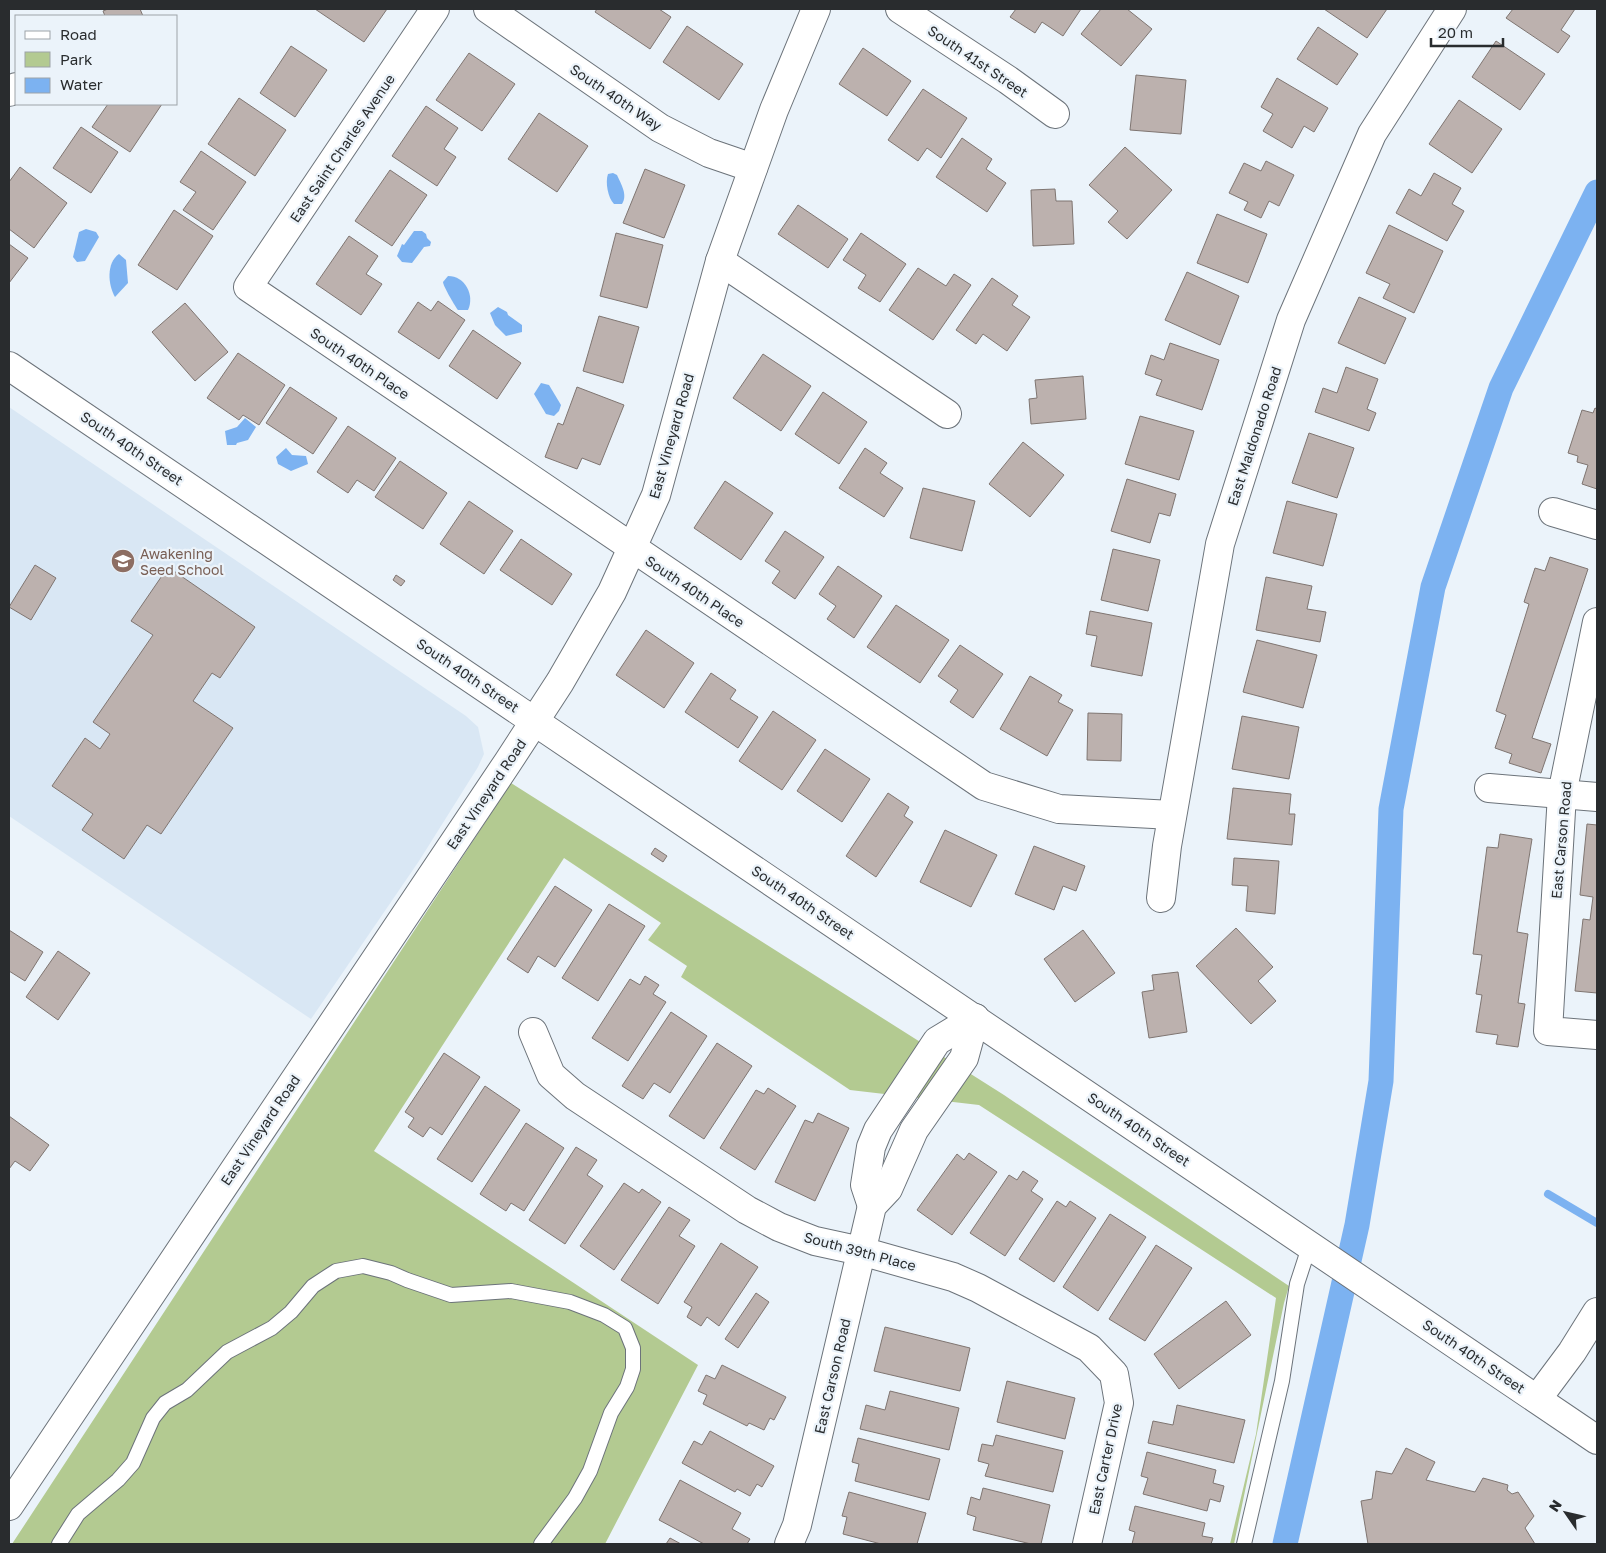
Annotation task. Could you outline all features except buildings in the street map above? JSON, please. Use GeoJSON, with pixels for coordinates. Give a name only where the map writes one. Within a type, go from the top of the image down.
{"type":"FeatureCollection","features":[{"type":"Feature","properties":{"kind":"street","name":"East Saint Charles Avenue"},"geometry":{"type":"LineString","coordinates":[[248,287],[436,9]]}},
{"type":"Feature","properties":{"kind":"street","name":"South 40th Way"},"geometry":{"type":"LineString","coordinates":[[488,9],[660,128],[709,153],[753,168]]}},
{"type":"Feature","properties":{"kind":"street","name":"East Vineyard Road"},"geometry":{"type":"LineString","coordinates":[[9,1506],[534,721],[612,592],[656,495],[720,261],[753,168],[816,9]]}},
{"type":"Feature","properties":{"kind":"street","name":"South 41st Street"},"geometry":{"type":"LineString","coordinates":[[900,9],[1008,80],[1055,114]]}},
{"type":"Feature","properties":{"kind":"street","name":"East Maldonado Road"},"geometry":{"type":"LineString","coordinates":[[1161,898],[1172,815],[1220,544],[1291,320],[1372,134],[1452,9]]}},
{"type":"Feature","properties":{"kind":"street"},"geometry":{"type":"LineString","coordinates":[[720,261],[947,414]]}},
{"type":"Feature","properties":{"kind":"street","name":"South 40th Place"},"geometry":{"type":"LineString","coordinates":[[248,287],[984,786],[1059,809],[1172,815]]}},
{"type":"Feature","properties":{"kind":"street","name":"South 40th Street"},"geometry":{"type":"LineString","coordinates":[[9,366],[1374,1287],[1597,1440]]}},
{"type":"Feature","properties":{"kind":"street"},"geometry":{"type":"LineString","coordinates":[[1553,512],[1597,525]]}},
{"type":"Feature","properties":{"kind":"street","name":"East Carson Road"},"geometry":{"type":"LineString","coordinates":[[1597,622],[1562,794],[1548,1030],[1597,1035]]}},
{"type":"Feature","properties":{"kind":"street"},"geometry":{"type":"LineString","coordinates":[[1488,788],[1597,797]]}},
{"type":"Feature","properties":{"kind":"street","name":"East Carson Road"},"geometry":{"type":"LineString","coordinates":[[872,1206],[865,1185],[871,1147],[878,1130],[937,1041],[975,1018]]}},
{"type":"Feature","properties":{"kind":"street","name":"East Carson Road"},"geometry":{"type":"LineString","coordinates":[[789,1544],[798,1525],[872,1206],[888,1189],[914,1130],[964,1058],[975,1018]]}},
{"type":"Feature","properties":{"kind":"street","name":"South 39th Place"},"geometry":{"type":"LineString","coordinates":[[532,1032],[551,1075],[575,1096],[747,1210],[779,1227],[815,1241],[926,1268],[978,1288],[1089,1348],[1114,1374]]}},
{"type":"Feature","properties":{"kind":"street"},"geometry":{"type":"LineString","coordinates":[[888,1114],[914,1130]]}},
{"type":"Feature","properties":{"kind":"street"},"geometry":{"type":"LineString","coordinates":[[1537,1399],[1572,1352],[1597,1312]]}},
{"type":"Feature","properties":{"kind":"street","name":"East Carter Drive"},"geometry":{"type":"LineString","coordinates":[[1087,1544],[1119,1403],[1114,1374]]}},
{"type":"Feature","properties":{"kind":"lane"},"geometry":{"type":"LineString","coordinates":[[1244,1544],[1282,1381],[1296,1284],[1310,1244]]}},
{"type":"Feature","properties":{"kind":"lane"},"geometry":{"type":"LineString","coordinates":[[59,1544],[78,1514],[118,1480],[133,1463],[153,1418],[165,1403],[186,1390],[227,1352],[272,1328],[291,1312],[313,1286],[336,1271],[363,1266],[391,1272],[407,1280],[451,1295],[511,1291],[570,1302],[604,1315],[625,1328],[634,1348],[633,1369],[627,1387],[611,1413],[590,1471],[575,1498],[541,1544]]}},
{"type":"Feature","properties":{"kind":"shaded area","name":"Awakening Seed School"},"geometry":{"type":"Polygon","coordinates":[[[9,407],[466,716],[478,727],[484,754],[478,767],[419,861],[311,1019],[9,816],[9,407]]]}},
{"type":"Feature","properties":{"kind":"green space"},"geometry":{"type":"Polygon","coordinates":[[[511,783],[1004,1095],[1289,1286],[1234,1544],[1230,1544],[1256,1434],[1276,1298],[979,1105],[850,1090],[681,977],[687,966],[648,940],[661,923],[564,858],[374,1151],[698,1365],[605,1544],[12,1544],[511,783]]]}},
{"type":"Feature","properties":{"kind":"water"},"geometry":{"type":"Polygon","coordinates":[[[613,173],[617,175],[623,190],[624,201],[622,204],[614,204],[609,194],[607,177],[608,174],[613,173]]]}},
{"type":"Feature","properties":{"kind":"water"},"geometry":{"type":"Polygon","coordinates":[[[86,229],[96,232],[99,237],[85,261],[77,262],[73,257],[79,232],[86,229]]]}},
{"type":"Feature","properties":{"kind":"water"},"geometry":{"type":"Polygon","coordinates":[[[414,231],[422,231],[426,234],[431,242],[430,246],[424,247],[412,263],[402,262],[397,256],[402,244],[404,245],[414,231]]]}},
{"type":"Feature","properties":{"kind":"water"},"geometry":{"type":"Polygon","coordinates":[[[119,254],[126,260],[128,283],[115,297],[111,286],[110,268],[119,254]]]}},
{"type":"Feature","properties":{"kind":"water"},"geometry":{"type":"Polygon","coordinates":[[[448,276],[459,279],[467,287],[470,298],[468,310],[458,310],[452,301],[443,282],[448,276]]]}},
{"type":"Feature","properties":{"kind":"water"},"geometry":{"type":"Polygon","coordinates":[[[498,307],[522,325],[522,332],[506,336],[495,325],[490,313],[498,307]]]}},
{"type":"Feature","properties":{"kind":"water"},"geometry":{"type":"Polygon","coordinates":[[[541,383],[549,385],[561,405],[559,411],[554,416],[546,414],[534,394],[541,383]]]}},
{"type":"Feature","properties":{"kind":"water"},"geometry":{"type":"Polygon","coordinates":[[[245,418],[256,427],[248,440],[236,445],[227,445],[225,431],[237,427],[245,418]]]}},
{"type":"Feature","properties":{"kind":"water"},"geometry":{"type":"Polygon","coordinates":[[[286,448],[292,455],[306,456],[308,464],[291,471],[278,464],[276,457],[286,448]]]}},
{"type":"Feature","properties":{"kind":"waterway"},"geometry":{"type":"LineString","coordinates":[[1285,1544],[1357,1225],[1381,1081],[1391,809],[1433,587],[1501,388],[1597,192]]}},
{"type":"Feature","properties":{"kind":"waterway"},"geometry":{"type":"LineString","coordinates":[[1548,1194],[1597,1223]]}},
{"type":"Feature","properties":{"kind":"place","name":"Awakening Seed School"},"geometry":{"type":"Point","coordinates":[123,561]}}]}
